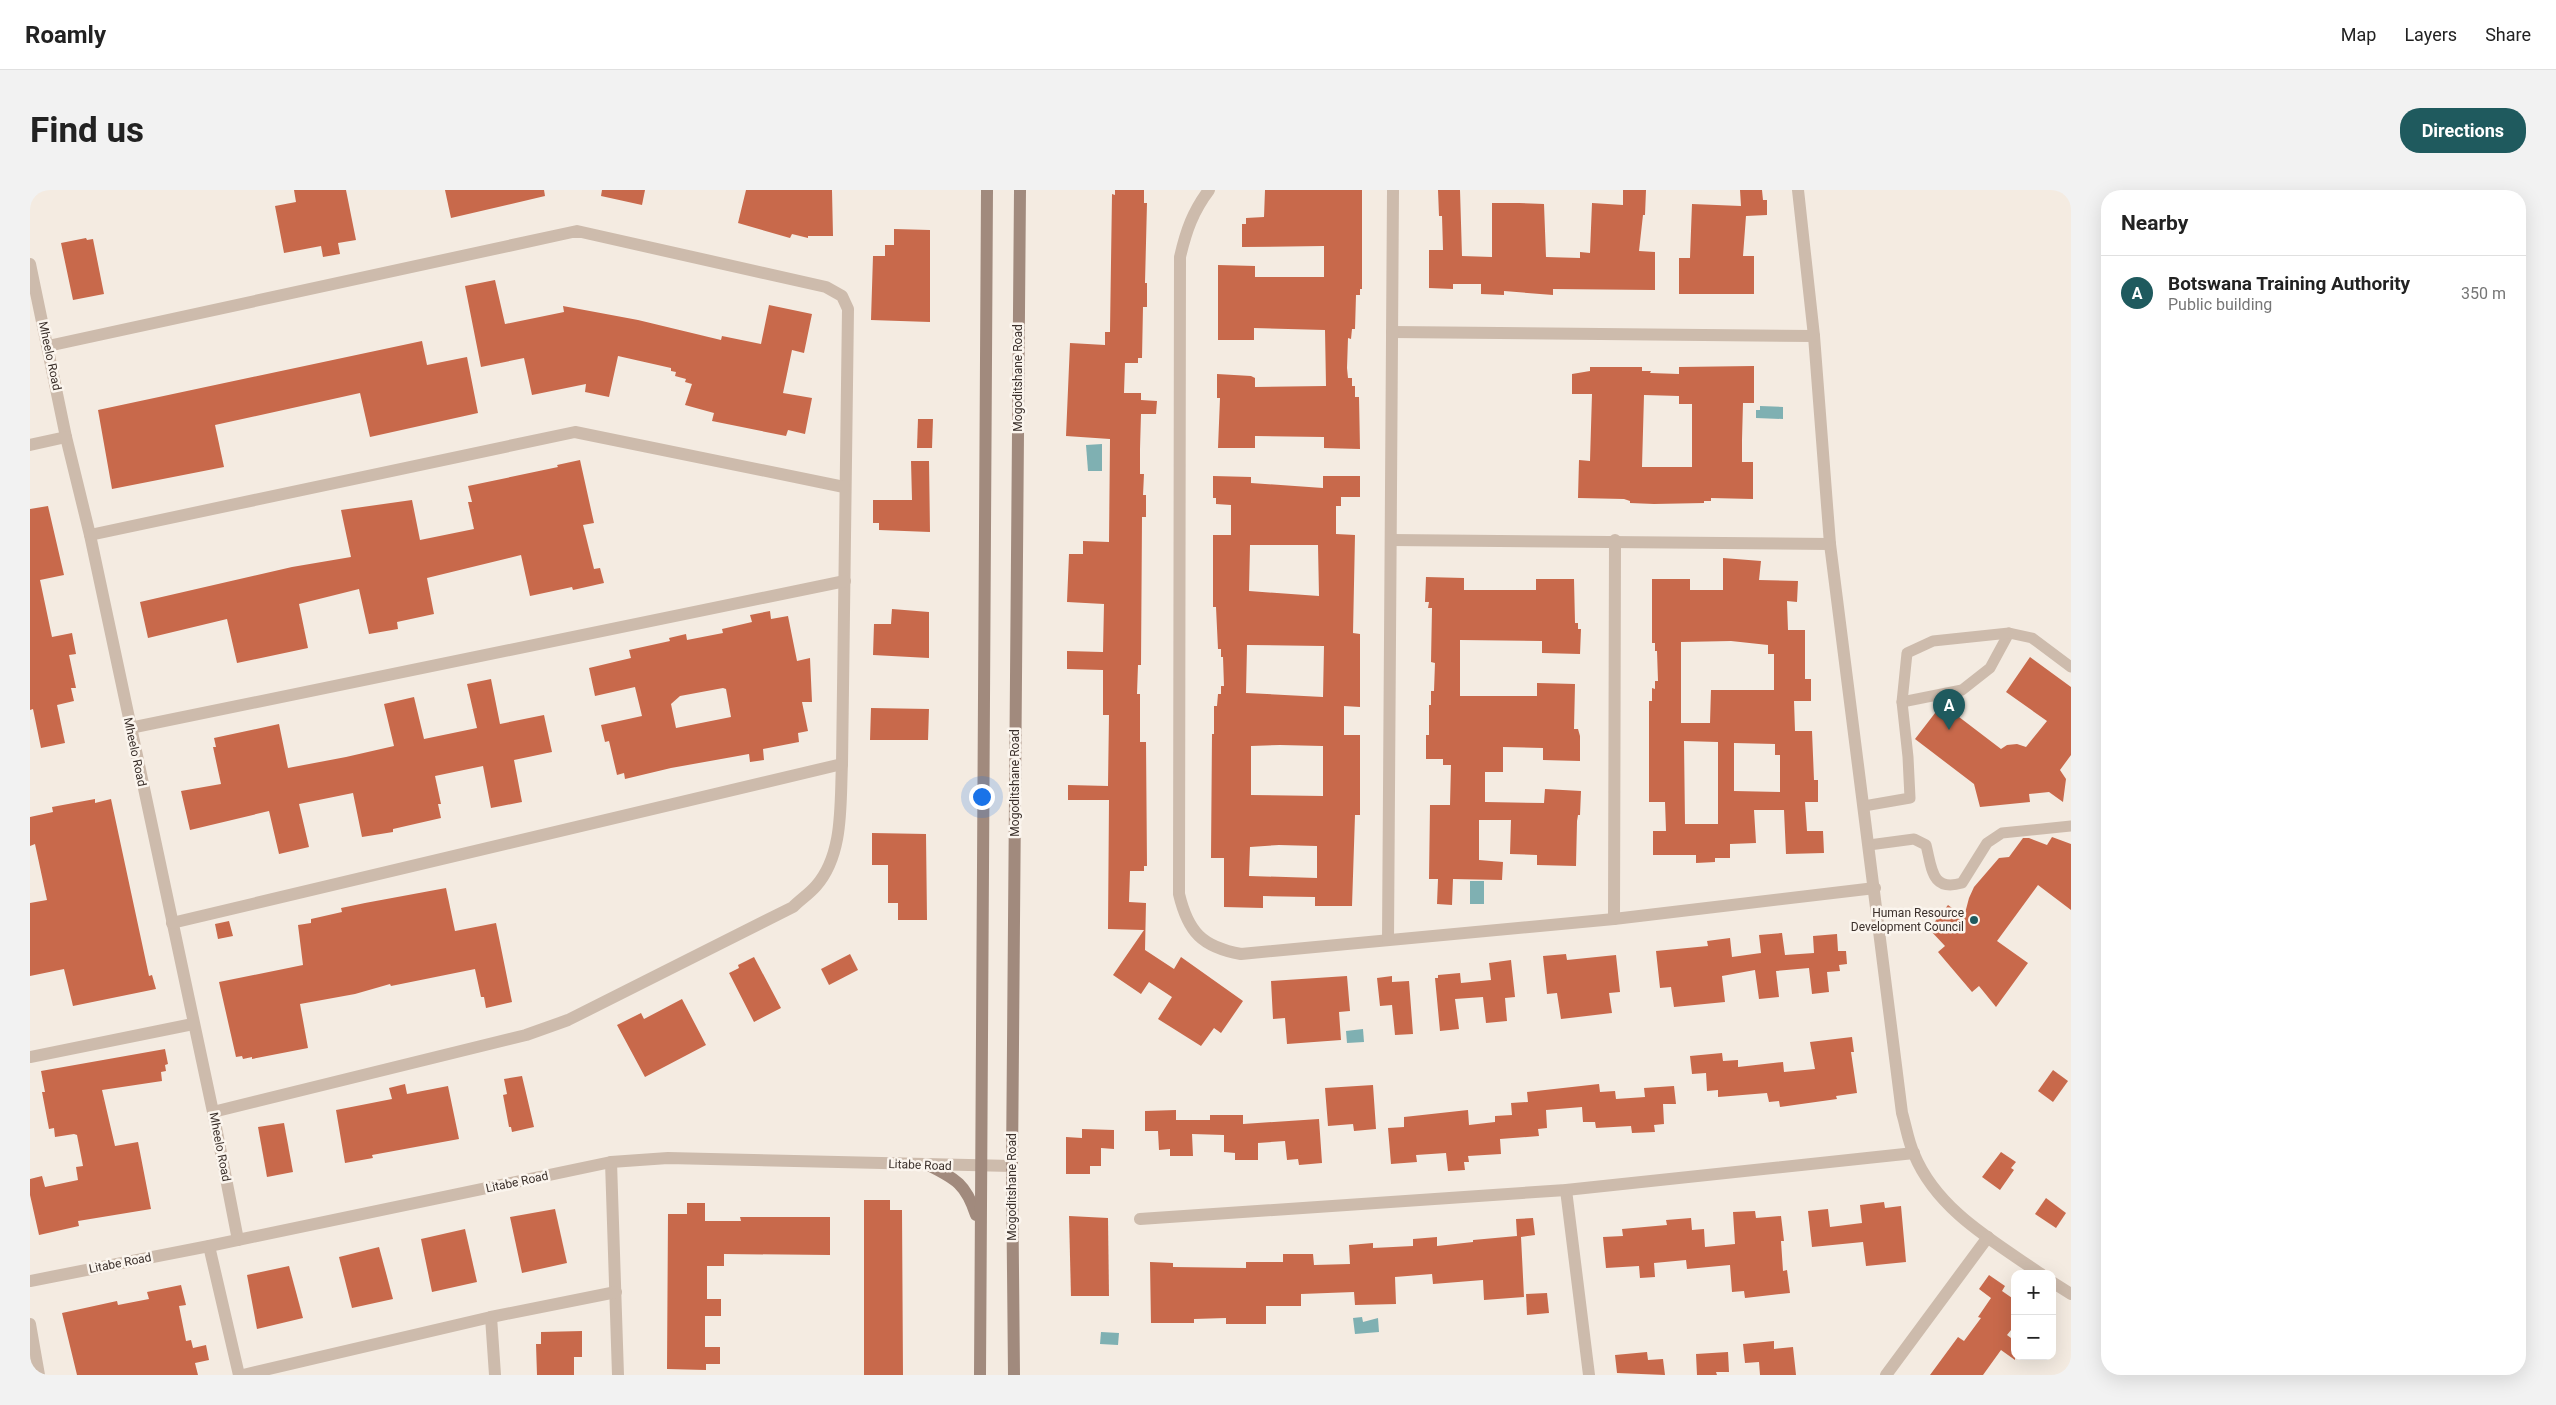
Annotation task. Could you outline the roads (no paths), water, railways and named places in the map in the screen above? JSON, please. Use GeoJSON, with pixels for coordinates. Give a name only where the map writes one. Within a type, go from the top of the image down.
{"type":"FeatureCollection","features":[{"type":"Feature","properties":{"kind":"main road"},"geometry":{"type":"LineString","coordinates":[[980,1375],[987,190]]}},
{"type":"Feature","properties":{"kind":"main road","name":"Mogoditshane Road"},"geometry":{"type":"LineString","coordinates":[[1014,1375],[1012,1166],[1020,190]]}},
{"type":"Feature","properties":{"kind":"main road"},"geometry":{"type":"LineString","coordinates":[[928,1165],[960,1183],[970,1198],[980,1227]]}},
{"type":"Feature","properties":{"kind":"street"},"geometry":{"type":"LineString","coordinates":[[1209,190],[1195,209],[1186,230],[1180,257],[1179,894],[1184,912],[1192,929],[1205,942],[1223,951],[1241,954],[1614,919],[1875,888]]}},
{"type":"Feature","properties":{"kind":"street"},"geometry":{"type":"LineString","coordinates":[[1388,940],[1393,190]]}},
{"type":"Feature","properties":{"kind":"street"},"geometry":{"type":"LineString","coordinates":[[1798,190],[1814,336],[1830,544],[1902,1113],[1914,1153],[1931,1186],[1954,1212],[2035,1270]]}},
{"type":"Feature","properties":{"kind":"street"},"geometry":{"type":"LineString","coordinates":[[48,346],[572,232],[581,232],[826,287],[842,296],[848,309],[844,487],[845,581],[842,764],[837,838],[829,866],[816,886],[793,907],[576,1016],[551,1026],[526,1035],[213,1112]]}},
{"type":"Feature","properties":{"kind":"street","name":"Mheelo Road"},"geometry":{"type":"LineString","coordinates":[[30,264],[213,1112],[238,1240]]}},
{"type":"Feature","properties":{"kind":"street"},"geometry":{"type":"LineString","coordinates":[[1392,332],[1814,336]]}},
{"type":"Feature","properties":{"kind":"street"},"geometry":{"type":"LineString","coordinates":[[90,535],[575,432],[844,487]]}},
{"type":"Feature","properties":{"kind":"street"},"geometry":{"type":"LineString","coordinates":[[30,445],[66,437]]}},
{"type":"Feature","properties":{"kind":"street"},"geometry":{"type":"LineString","coordinates":[[1391,540],[1615,540],[1830,544]]}},
{"type":"Feature","properties":{"kind":"street"},"geometry":{"type":"LineString","coordinates":[[1614,919],[1615,540]]}},
{"type":"Feature","properties":{"kind":"street"},"geometry":{"type":"LineString","coordinates":[[130,728],[845,581]]}},
{"type":"Feature","properties":{"kind":"street"},"geometry":{"type":"LineString","coordinates":[[172,922],[842,764]]}},
{"type":"Feature","properties":{"kind":"street"},"geometry":{"type":"LineString","coordinates":[[30,1057],[193,1024]]}},
{"type":"Feature","properties":{"kind":"street"},"geometry":{"type":"LineString","coordinates":[[1140,1219],[1566,1190],[1914,1153]]}},
{"type":"Feature","properties":{"kind":"street","name":"Litabe Road"},"geometry":{"type":"LineString","coordinates":[[30,1281],[209,1246],[611,1162],[668,1158],[1012,1166]]}},
{"type":"Feature","properties":{"kind":"street"},"geometry":{"type":"LineString","coordinates":[[611,1162],[618,1375]]}},
{"type":"Feature","properties":{"kind":"street"},"geometry":{"type":"LineString","coordinates":[[1566,1190],[1589,1375]]}},
{"type":"Feature","properties":{"kind":"street"},"geometry":{"type":"LineString","coordinates":[[1886,1375],[1988,1237]]}},
{"type":"Feature","properties":{"kind":"street"},"geometry":{"type":"LineString","coordinates":[[209,1246],[239,1375]]}},
{"type":"Feature","properties":{"kind":"street"},"geometry":{"type":"LineString","coordinates":[[2056,1285],[2071,1294]]}},
{"type":"Feature","properties":{"kind":"street"},"geometry":{"type":"LineString","coordinates":[[243,1375],[491,1317],[616,1292]]}},
{"type":"Feature","properties":{"kind":"street"},"geometry":{"type":"LineString","coordinates":[[491,1317],[495,1375]]}},
{"type":"Feature","properties":{"kind":"street"},"geometry":{"type":"LineString","coordinates":[[30,1324],[39,1375]]}},
{"type":"Feature","properties":{"kind":"lane"},"geometry":{"type":"LineString","coordinates":[[1864,806],[1910,798],[1902,702],[1907,653],[1933,641],[2009,633],[2032,638],[2071,667]]}},
{"type":"Feature","properties":{"kind":"lane"},"geometry":{"type":"LineString","coordinates":[[1902,702],[1962,690],[1990,668],[2009,633]]}},
{"type":"Feature","properties":{"kind":"lane"},"geometry":{"type":"LineString","coordinates":[[1869,845],[1914,839],[1926,845],[1934,875],[1941,884],[1950,887],[1962,883],[1987,843],[2002,833],[2071,826]]}},
{"type":"Feature","properties":{"kind":"water"},"geometry":{"type":"Polygon","coordinates":[[[1760,406],[1783,407],[1783,419],[1756,418],[1756,410],[1760,410],[1760,406]]]}},
{"type":"Feature","properties":{"kind":"water"},"geometry":{"type":"Polygon","coordinates":[[[1102,444],[1102,471],[1088,471],[1086,445],[1102,444]]]}},
{"type":"Feature","properties":{"kind":"water"},"geometry":{"type":"Polygon","coordinates":[[[1470,881],[1484,881],[1484,904],[1470,904],[1470,881]]]}},
{"type":"Feature","properties":{"kind":"water"},"geometry":{"type":"Polygon","coordinates":[[[1363,1029],[1364,1042],[1347,1043],[1346,1031],[1363,1029]]]}},
{"type":"Feature","properties":{"kind":"water"},"geometry":{"type":"Polygon","coordinates":[[[1362,1317],[1363,1322],[1378,1318],[1379,1332],[1355,1334],[1353,1318],[1362,1317]]]}},
{"type":"Feature","properties":{"kind":"water"},"geometry":{"type":"Polygon","coordinates":[[[1101,1332],[1119,1333],[1118,1345],[1100,1344],[1101,1332]]]}},
{"type":"Feature","properties":{"kind":"place","name":"Botswana Training Authority"},"geometry":{"type":"Point","coordinates":[1949,730]}},
{"type":"Feature","properties":{"kind":"place","name":"Human Resource Development Council"},"geometry":{"type":"Point","coordinates":[1974,920]}}]}
